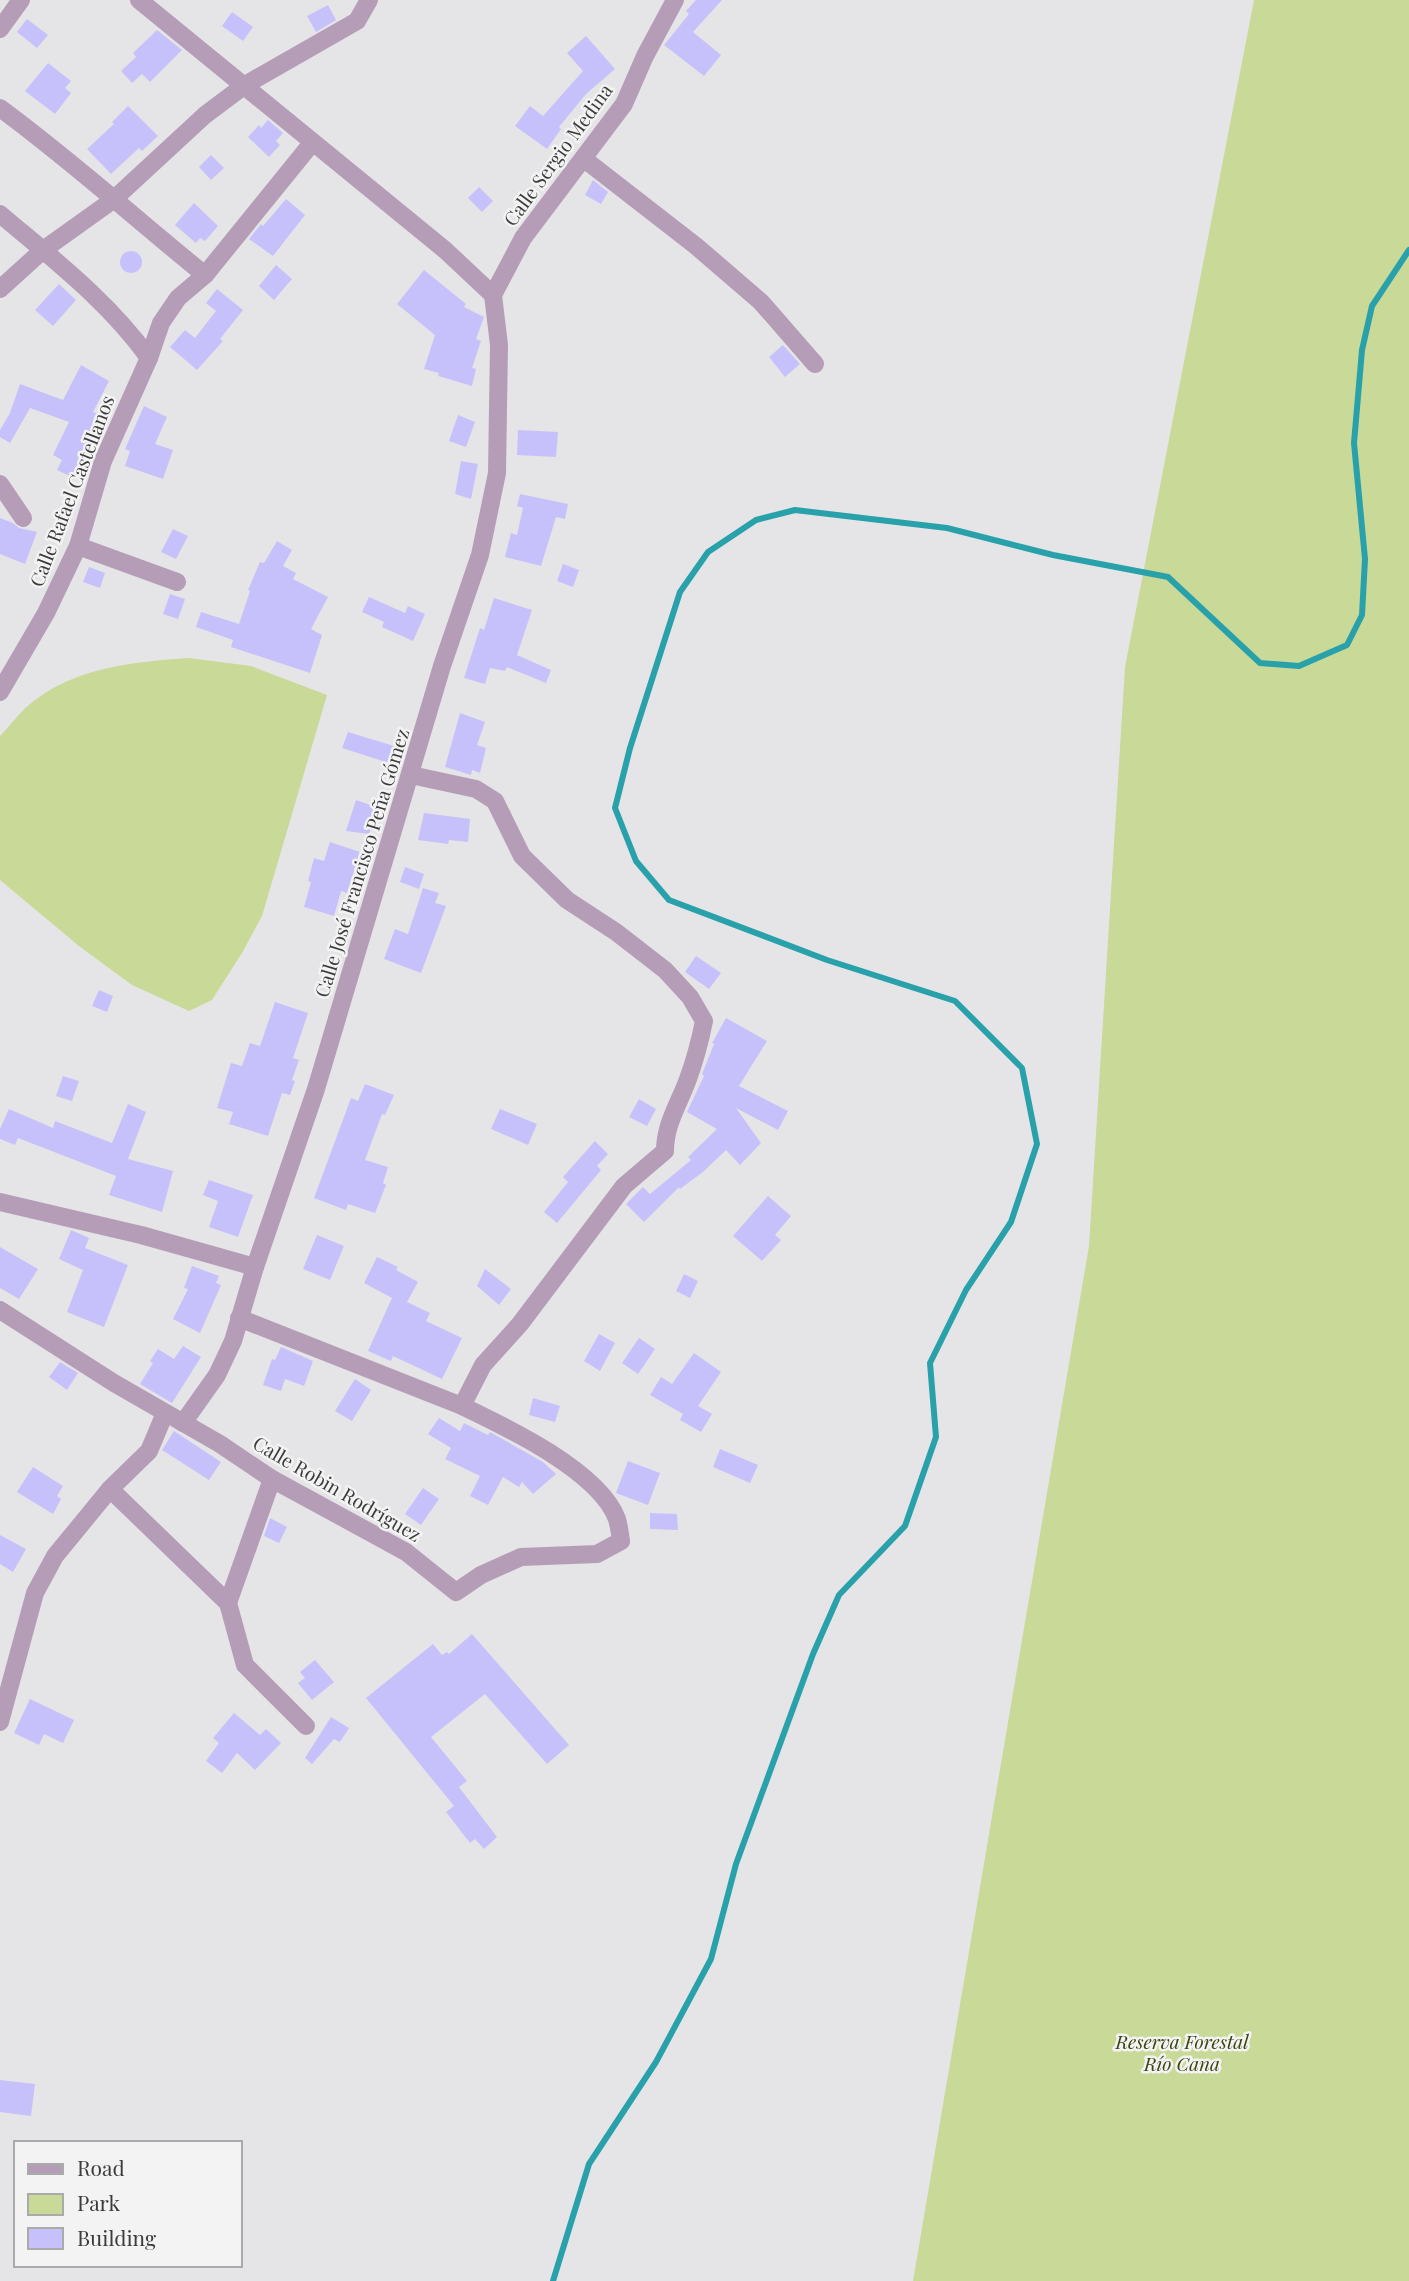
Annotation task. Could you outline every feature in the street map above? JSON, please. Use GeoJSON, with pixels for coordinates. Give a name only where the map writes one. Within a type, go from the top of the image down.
{"type":"FeatureCollection","features":[{"type":"Feature","properties":{"kind":"street"},"geometry":{"type":"LineString","coordinates":[[0,29],[21,0]]}},
{"type":"Feature","properties":{"kind":"street"},"geometry":{"type":"LineString","coordinates":[[139,0],[445,250],[492,295]]}},
{"type":"Feature","properties":{"kind":"street"},"geometry":{"type":"LineString","coordinates":[[0,289],[43,250],[113,200],[205,116],[245,85],[357,22],[369,0]]}},
{"type":"Feature","properties":{"kind":"street","name":"Calle Sergio Medina"},"geometry":{"type":"LineString","coordinates":[[492,295],[523,238],[624,104],[675,0]]}},
{"type":"Feature","properties":{"kind":"street"},"geometry":{"type":"LineString","coordinates":[[0,108],[205,275]]}},
{"type":"Feature","properties":{"kind":"street","name":"Calle Rafael Castellanos"},"geometry":{"type":"LineString","coordinates":[[0,692],[46,613],[78,545],[103,461],[149,358],[161,323],[178,298],[205,275],[312,143]]}},
{"type":"Feature","properties":{"kind":"street"},"geometry":{"type":"LineString","coordinates":[[584,159],[696,246],[761,302],[815,363]]}},
{"type":"Feature","properties":{"kind":"street"},"geometry":{"type":"LineString","coordinates":[[0,214],[97,297],[130,332],[149,358]]}},
{"type":"Feature","properties":{"kind":"street","name":"Calle José Francisco Peña Gómez"},"geometry":{"type":"LineString","coordinates":[[183,1423],[216,1375],[233,1341],[255,1267],[316,1088],[442,666],[480,555],[497,473],[499,345],[492,295]]}},
{"type":"Feature","properties":{"kind":"street"},"geometry":{"type":"LineString","coordinates":[[0,484],[23,518]]}},
{"type":"Feature","properties":{"kind":"street"},"geometry":{"type":"LineString","coordinates":[[78,545],[177,582]]}},
{"type":"Feature","properties":{"kind":"street"},"geometry":{"type":"LineString","coordinates":[[239,1318],[462,1406],[483,1365],[520,1324],[624,1186],[665,1151],[665,1133],[699,1047],[704,1021],[690,998],[664,971],[616,932],[567,900],[522,856],[495,801],[477,789],[411,775]]}},
{"type":"Feature","properties":{"kind":"street"},"geometry":{"type":"LineString","coordinates":[[0,1202],[141,1235],[255,1267]]}},
{"type":"Feature","properties":{"kind":"street","name":"Calle Robin Rodríguez"},"geometry":{"type":"LineString","coordinates":[[0,1310],[165,1413],[220,1444],[272,1479],[407,1552],[456,1592],[481,1575],[521,1558],[597,1554],[621,1541],[617,1518],[596,1489],[553,1453],[462,1406]]}},
{"type":"Feature","properties":{"kind":"street"},"geometry":{"type":"LineString","coordinates":[[0,1722],[35,1593],[55,1556],[110,1489],[149,1451],[165,1413]]}},
{"type":"Feature","properties":{"kind":"street"},"geometry":{"type":"LineString","coordinates":[[228,1603],[272,1479]]}},
{"type":"Feature","properties":{"kind":"street"},"geometry":{"type":"LineString","coordinates":[[110,1489],[228,1603],[246,1665],[306,1726]]}},
{"type":"Feature","properties":{"kind":"green space","name":"Reserva Forestal Río Cana"},"geometry":{"type":"Polygon","coordinates":[[[1254,0],[1409,0],[1409,2281],[913,2281],[1089,1246],[1125,667],[1254,0]]]}},
{"type":"Feature","properties":{"kind":"green space"},"geometry":{"type":"Polygon","coordinates":[[[189,658],[251,666],[327,695],[262,916],[212,1000],[189,1011],[132,985],[79,946],[0,880],[0,736],[30,704],[47,692],[85,674],[126,665],[189,658]]]}},
{"type":"Feature","properties":{"kind":"building"},"geometry":{"type":"Polygon","coordinates":[[[696,0],[722,0],[693,32],[721,55],[704,76],[664,45],[689,14],[686,11],[696,0]]]}},
{"type":"Feature","properties":{"kind":"building"},"geometry":{"type":"Polygon","coordinates":[[[328,5],[336,20],[316,32],[307,16],[328,5]]]}},
{"type":"Feature","properties":{"kind":"building"},"geometry":{"type":"Polygon","coordinates":[[[232,12],[253,27],[243,41],[222,26],[232,12]]]}},
{"type":"Feature","properties":{"kind":"building"},"geometry":{"type":"Polygon","coordinates":[[[27,19],[48,35],[37,48],[17,32],[27,19]]]}},
{"type":"Feature","properties":{"kind":"building"},"geometry":{"type":"Polygon","coordinates":[[[157,30],[182,50],[150,82],[142,74],[132,83],[121,71],[136,57],[133,53],[157,30]]]}},
{"type":"Feature","properties":{"kind":"building"},"geometry":{"type":"Polygon","coordinates":[[[586,36],[615,69],[586,94],[559,127],[561,129],[547,149],[515,126],[530,106],[543,116],[583,71],[567,53],[586,36]]]}},
{"type":"Feature","properties":{"kind":"building"},"geometry":{"type":"Polygon","coordinates":[[[48,63],[71,81],[65,88],[71,93],[55,114],[25,91],[48,63]]]}},
{"type":"Feature","properties":{"kind":"building"},"geometry":{"type":"Polygon","coordinates":[[[128,106],[158,136],[142,151],[139,148],[111,174],[87,149],[114,124],[112,122],[128,106]]]}},
{"type":"Feature","properties":{"kind":"building"},"geometry":{"type":"Polygon","coordinates":[[[268,120],[283,133],[276,141],[280,145],[269,157],[248,137],[268,120]]]}},
{"type":"Feature","properties":{"kind":"building"},"geometry":{"type":"Polygon","coordinates":[[[211,155],[224,168],[211,180],[199,167],[211,155]]]}},
{"type":"Feature","properties":{"kind":"building"},"geometry":{"type":"Polygon","coordinates":[[[593,180],[608,192],[601,204],[585,195],[593,180]]]}},
{"type":"Feature","properties":{"kind":"building"},"geometry":{"type":"Polygon","coordinates":[[[479,187],[493,201],[482,212],[468,198],[479,187]]]}},
{"type":"Feature","properties":{"kind":"building"},"geometry":{"type":"Polygon","coordinates":[[[286,199],[305,215],[273,256],[249,239],[286,199]]]}},
{"type":"Feature","properties":{"kind":"building"},"geometry":{"type":"Polygon","coordinates":[[[194,203],[218,226],[205,241],[200,238],[196,243],[175,225],[194,203]]]}},
{"type":"Feature","properties":{"kind":"building"},"geometry":{"type":"Polygon","coordinates":[[[131,251],[139,254],[142,262],[139,270],[131,273],[123,270],[120,262],[123,254],[131,251]]]}},
{"type":"Feature","properties":{"kind":"building"},"geometry":{"type":"Polygon","coordinates":[[[276,265],[292,279],[274,300],[259,286],[276,265]]]}},
{"type":"Feature","properties":{"kind":"building"},"geometry":{"type":"Polygon","coordinates":[[[424,270],[466,304],[464,307],[484,317],[476,339],[481,341],[472,368],[476,369],[472,386],[424,369],[435,335],[397,304],[424,270]]]}},
{"type":"Feature","properties":{"kind":"building"},"geometry":{"type":"Polygon","coordinates":[[[59,284],[76,300],[53,326],[35,310],[59,284]]]}},
{"type":"Feature","properties":{"kind":"building"},"geometry":{"type":"Polygon","coordinates":[[[217,289],[243,310],[220,339],[223,341],[197,370],[170,347],[185,330],[195,338],[216,311],[206,303],[217,289]]]}},
{"type":"Feature","properties":{"kind":"building"},"geometry":{"type":"Polygon","coordinates":[[[783,345],[800,364],[785,377],[769,357],[783,345]]]}},
{"type":"Feature","properties":{"kind":"building"},"geometry":{"type":"Polygon","coordinates":[[[81,365],[109,381],[93,412],[102,416],[76,479],[57,470],[62,460],[53,455],[69,422],[30,408],[10,443],[0,437],[0,430],[10,413],[20,384],[63,400],[81,365]]]}},
{"type":"Feature","properties":{"kind":"building"},"geometry":{"type":"Polygon","coordinates":[[[144,406],[167,417],[155,444],[173,450],[163,479],[125,466],[130,451],[125,449],[144,406]]]}},
{"type":"Feature","properties":{"kind":"building"},"geometry":{"type":"Polygon","coordinates":[[[458,415],[475,422],[466,447],[449,441],[458,415]]]}},
{"type":"Feature","properties":{"kind":"building"},"geometry":{"type":"Polygon","coordinates":[[[518,430],[558,432],[556,457],[517,455],[518,430]]]}},
{"type":"Feature","properties":{"kind":"building"},"geometry":{"type":"Polygon","coordinates":[[[461,461],[478,464],[471,499],[455,494],[461,461]]]}},
{"type":"Feature","properties":{"kind":"building"},"geometry":{"type":"Polygon","coordinates":[[[520,494],[568,504],[565,519],[556,517],[541,566],[505,557],[511,533],[517,535],[523,508],[517,506],[520,494]]]}},
{"type":"Feature","properties":{"kind":"building"},"geometry":{"type":"Polygon","coordinates":[[[0,518],[19,528],[37,532],[25,564],[0,554],[0,518]]]}},
{"type":"Feature","properties":{"kind":"building"},"geometry":{"type":"Polygon","coordinates":[[[173,529],[188,536],[176,559],[161,552],[173,529]]]}},
{"type":"Feature","properties":{"kind":"building"},"geometry":{"type":"Polygon","coordinates":[[[277,541],[292,550],[283,566],[296,573],[293,579],[328,597],[311,629],[322,635],[310,673],[231,647],[233,640],[196,627],[201,612],[239,624],[250,591],[248,590],[260,562],[264,563],[277,541]]]}},
{"type":"Feature","properties":{"kind":"building"},"geometry":{"type":"Polygon","coordinates":[[[563,564],[579,570],[573,587],[557,581],[563,564]]]}},
{"type":"Feature","properties":{"kind":"building"},"geometry":{"type":"Polygon","coordinates":[[[89,567],[105,573],[100,588],[83,582],[89,567]]]}},
{"type":"Feature","properties":{"kind":"building"},"geometry":{"type":"Polygon","coordinates":[[[170,594],[185,599],[178,619],[163,614],[170,594]]]}},
{"type":"Feature","properties":{"kind":"building"},"geometry":{"type":"Polygon","coordinates":[[[369,597],[405,613],[408,606],[425,614],[413,641],[382,627],[384,622],[362,612],[369,597]]]}},
{"type":"Feature","properties":{"kind":"building"},"geometry":{"type":"Polygon","coordinates":[[[494,598],[532,610],[517,655],[551,670],[546,683],[507,667],[505,671],[490,668],[485,684],[464,678],[480,628],[484,630],[494,598]]]}},
{"type":"Feature","properties":{"kind":"building"},"geometry":{"type":"Polygon","coordinates":[[[460,713],[485,722],[477,745],[486,748],[480,773],[472,770],[471,775],[445,767],[460,713]]]}},
{"type":"Feature","properties":{"kind":"building"},"geometry":{"type":"Polygon","coordinates":[[[348,732],[394,746],[389,763],[342,748],[348,732]]]}},
{"type":"Feature","properties":{"kind":"building"},"geometry":{"type":"Polygon","coordinates":[[[356,800],[379,808],[369,834],[346,831],[356,800]]]}},
{"type":"Feature","properties":{"kind":"building"},"geometry":{"type":"Polygon","coordinates":[[[424,813],[470,819],[468,842],[449,840],[448,844],[418,840],[424,813]]]}},
{"type":"Feature","properties":{"kind":"building"},"geometry":{"type":"Polygon","coordinates":[[[330,842],[360,852],[347,893],[341,891],[334,916],[304,907],[314,858],[324,861],[330,842]]]}},
{"type":"Feature","properties":{"kind":"building"},"geometry":{"type":"Polygon","coordinates":[[[405,867],[424,874],[419,889],[400,882],[405,867]]]}},
{"type":"Feature","properties":{"kind":"building"},"geometry":{"type":"Polygon","coordinates":[[[423,888],[439,893],[435,903],[446,906],[421,973],[384,959],[395,929],[408,934],[423,888]]]}},
{"type":"Feature","properties":{"kind":"building"},"geometry":{"type":"Polygon","coordinates":[[[696,956],[721,973],[709,989],[685,972],[696,956]]]}},
{"type":"Feature","properties":{"kind":"building"},"geometry":{"type":"Polygon","coordinates":[[[99,990],[113,996],[107,1012],[92,1006],[99,990]]]}},
{"type":"Feature","properties":{"kind":"building"},"geometry":{"type":"Polygon","coordinates":[[[275,1002],[308,1013],[293,1058],[299,1060],[292,1080],[295,1081],[290,1095],[282,1093],[268,1136],[229,1124],[233,1112],[217,1108],[231,1063],[242,1066],[250,1043],[260,1046],[275,1002]]]}},
{"type":"Feature","properties":{"kind":"building"},"geometry":{"type":"Polygon","coordinates":[[[726,1018],[767,1041],[739,1086],[788,1111],[778,1130],[736,1108],[761,1143],[740,1165],[726,1150],[703,1172],[680,1189],[679,1187],[644,1222],[626,1204],[643,1187],[650,1194],[691,1160],[688,1157],[717,1129],[687,1112],[704,1076],[702,1074],[714,1044],[712,1043],[726,1018]]]}},
{"type":"Feature","properties":{"kind":"building"},"geometry":{"type":"Polygon","coordinates":[[[63,1076],[79,1081],[72,1101],[56,1096],[63,1076]]]}},
{"type":"Feature","properties":{"kind":"building"},"geometry":{"type":"Polygon","coordinates":[[[365,1084],[394,1095],[385,1115],[382,1114],[365,1160],[388,1167],[383,1183],[386,1185],[375,1213],[348,1204],[346,1210],[314,1198],[351,1098],[358,1101],[365,1084]]]}},
{"type":"Feature","properties":{"kind":"building"},"geometry":{"type":"Polygon","coordinates":[[[639,1099],[656,1109],[647,1126],[629,1117],[639,1099]]]}},
{"type":"Feature","properties":{"kind":"building"},"geometry":{"type":"Polygon","coordinates":[[[128,1104],[146,1112],[128,1159],[173,1171],[162,1212],[109,1195],[116,1176],[18,1138],[15,1145],[0,1139],[0,1129],[9,1109],[53,1128],[55,1121],[112,1143],[128,1104]]]}},
{"type":"Feature","properties":{"kind":"building"},"geometry":{"type":"Polygon","coordinates":[[[500,1109],[537,1124],[528,1145],[491,1129],[500,1109]]]}},
{"type":"Feature","properties":{"kind":"building"},"geometry":{"type":"Polygon","coordinates":[[[595,1141],[608,1154],[597,1166],[601,1170],[557,1223],[544,1212],[568,1182],[563,1177],[595,1141]]]}},
{"type":"Feature","properties":{"kind":"building"},"geometry":{"type":"Polygon","coordinates":[[[209,1180],[253,1195],[238,1237],[209,1227],[218,1201],[203,1195],[209,1180]]]}},
{"type":"Feature","properties":{"kind":"building"},"geometry":{"type":"Polygon","coordinates":[[[768,1196],[791,1216],[775,1235],[781,1240],[762,1261],[733,1236],[768,1196]]]}},
{"type":"Feature","properties":{"kind":"building"},"geometry":{"type":"Polygon","coordinates":[[[71,1230],[89,1238],[85,1248],[128,1265],[104,1327],[67,1312],[83,1270],[59,1259],[71,1230]]]}},
{"type":"Feature","properties":{"kind":"building"},"geometry":{"type":"Polygon","coordinates":[[[317,1235],[344,1246],[330,1280],[303,1269],[317,1235]]]}},
{"type":"Feature","properties":{"kind":"building"},"geometry":{"type":"Polygon","coordinates":[[[0,1247],[38,1269],[19,1299],[0,1288],[0,1247]]]}},
{"type":"Feature","properties":{"kind":"building"},"geometry":{"type":"Polygon","coordinates":[[[377,1257],[398,1267],[396,1270],[418,1282],[407,1302],[430,1313],[426,1321],[462,1338],[442,1379],[393,1356],[391,1361],[368,1351],[392,1298],[364,1283],[377,1257]]]}},
{"type":"Feature","properties":{"kind":"building"},"geometry":{"type":"Polygon","coordinates":[[[192,1266],[219,1276],[216,1283],[221,1285],[200,1333],[173,1319],[188,1289],[184,1288],[192,1266]]]}},
{"type":"Feature","properties":{"kind":"building"},"geometry":{"type":"Polygon","coordinates":[[[485,1269],[511,1289],[499,1305],[477,1286],[485,1269]]]}},
{"type":"Feature","properties":{"kind":"building"},"geometry":{"type":"Polygon","coordinates":[[[684,1274],[698,1281],[690,1298],[676,1291],[684,1274]]]}},
{"type":"Feature","properties":{"kind":"building"},"geometry":{"type":"Polygon","coordinates":[[[599,1334],[615,1343],[600,1371],[584,1361],[599,1334]]]}},
{"type":"Feature","properties":{"kind":"building"},"geometry":{"type":"Polygon","coordinates":[[[639,1338],[655,1349],[638,1374],[622,1363],[639,1338]]]}},
{"type":"Feature","properties":{"kind":"building"},"geometry":{"type":"Polygon","coordinates":[[[183,1346],[201,1357],[172,1403],[140,1384],[158,1349],[174,1359],[183,1346]]]}},
{"type":"Feature","properties":{"kind":"building"},"geometry":{"type":"Polygon","coordinates":[[[281,1347],[313,1361],[304,1386],[285,1379],[281,1391],[263,1385],[272,1359],[275,1360],[281,1347]]]}},
{"type":"Feature","properties":{"kind":"building"},"geometry":{"type":"Polygon","coordinates":[[[694,1353],[721,1372],[698,1406],[712,1414],[701,1432],[680,1420],[683,1414],[650,1395],[661,1377],[672,1384],[694,1353]]]}},
{"type":"Feature","properties":{"kind":"building"},"geometry":{"type":"Polygon","coordinates":[[[60,1362],[78,1373],[67,1390],[49,1377],[60,1362]]]}},
{"type":"Feature","properties":{"kind":"building"},"geometry":{"type":"Polygon","coordinates":[[[355,1379],[371,1390],[352,1421],[335,1411],[355,1379]]]}},
{"type":"Feature","properties":{"kind":"building"},"geometry":{"type":"Polygon","coordinates":[[[533,1398],[560,1406],[555,1422],[529,1415],[533,1398]]]}},
{"type":"Feature","properties":{"kind":"building"},"geometry":{"type":"Polygon","coordinates":[[[439,1418],[460,1431],[464,1423],[488,1435],[490,1432],[543,1462],[556,1474],[533,1494],[522,1482],[519,1487],[503,1477],[488,1505],[470,1496],[480,1476],[445,1459],[451,1448],[428,1434],[439,1418]]]}},
{"type":"Feature","properties":{"kind":"building"},"geometry":{"type":"Polygon","coordinates":[[[174,1431],[221,1462],[209,1480],[162,1450],[174,1431]]]}},
{"type":"Feature","properties":{"kind":"building"},"geometry":{"type":"Polygon","coordinates":[[[720,1449],[758,1465],[750,1483],[713,1467],[720,1449]]]}},
{"type":"Feature","properties":{"kind":"building"},"geometry":{"type":"Polygon","coordinates":[[[628,1461],[660,1473],[648,1505],[616,1493],[628,1461]]]}},
{"type":"Feature","properties":{"kind":"building"},"geometry":{"type":"Polygon","coordinates":[[[33,1467],[63,1486],[57,1496],[61,1499],[53,1514],[17,1492],[33,1467]]]}},
{"type":"Feature","properties":{"kind":"building"},"geometry":{"type":"Polygon","coordinates":[[[423,1488],[439,1499],[421,1525],[405,1514],[423,1488]]]}},
{"type":"Feature","properties":{"kind":"building"},"geometry":{"type":"Polygon","coordinates":[[[650,1513],[677,1514],[678,1530],[650,1529],[650,1513]]]}},
{"type":"Feature","properties":{"kind":"building"},"geometry":{"type":"Polygon","coordinates":[[[270,1518],[287,1527],[279,1543],[264,1536],[270,1518]]]}},
{"type":"Feature","properties":{"kind":"building"},"geometry":{"type":"Polygon","coordinates":[[[0,1535],[26,1549],[13,1572],[0,1564],[0,1535]]]}},
{"type":"Feature","properties":{"kind":"building"},"geometry":{"type":"Polygon","coordinates":[[[472,1634],[569,1745],[547,1764],[485,1694],[431,1737],[467,1781],[459,1787],[497,1837],[484,1849],[475,1839],[470,1843],[446,1812],[454,1806],[366,1698],[433,1644],[442,1655],[447,1652],[449,1654],[472,1634]]]}},
{"type":"Feature","properties":{"kind":"building"},"geometry":{"type":"Polygon","coordinates":[[[315,1660],[334,1682],[312,1700],[298,1683],[305,1678],[300,1672],[315,1660]]]}},
{"type":"Feature","properties":{"kind":"building"},"geometry":{"type":"Polygon","coordinates":[[[30,1699],[74,1720],[63,1743],[44,1734],[39,1745],[14,1733],[30,1699]]]}},
{"type":"Feature","properties":{"kind":"building"},"geometry":{"type":"Polygon","coordinates":[[[234,1713],[260,1735],[266,1729],[281,1743],[255,1770],[237,1753],[222,1773],[206,1761],[219,1743],[213,1738],[234,1713]]]}},
{"type":"Feature","properties":{"kind":"building"},"geometry":{"type":"Polygon","coordinates":[[[331,1717],[349,1728],[340,1742],[334,1739],[312,1764],[305,1758],[331,1717]]]}},
{"type":"Feature","properties":{"kind":"building"},"geometry":{"type":"Polygon","coordinates":[[[0,2080],[35,2084],[31,2116],[0,2112],[0,2080]]]}},
{"type":"Feature","properties":{"kind":"waterway"},"geometry":{"type":"LineString","coordinates":[[553,2281],[589,2164],[656,2062],[711,1959],[736,1864],[813,1654],[839,1595],[905,1526],[936,1437],[930,1363],[966,1290],[1011,1222],[1037,1144],[1022,1068],[955,1001],[827,960],[669,900],[636,861],[615,808],[630,748],[680,592],[708,552],[756,520],[795,510],[947,528],[1053,555],[1168,577],[1260,663],[1299,666],[1347,645],[1362,615],[1365,559],[1354,443],[1362,350],[1372,306],[1409,250]]}}]}
